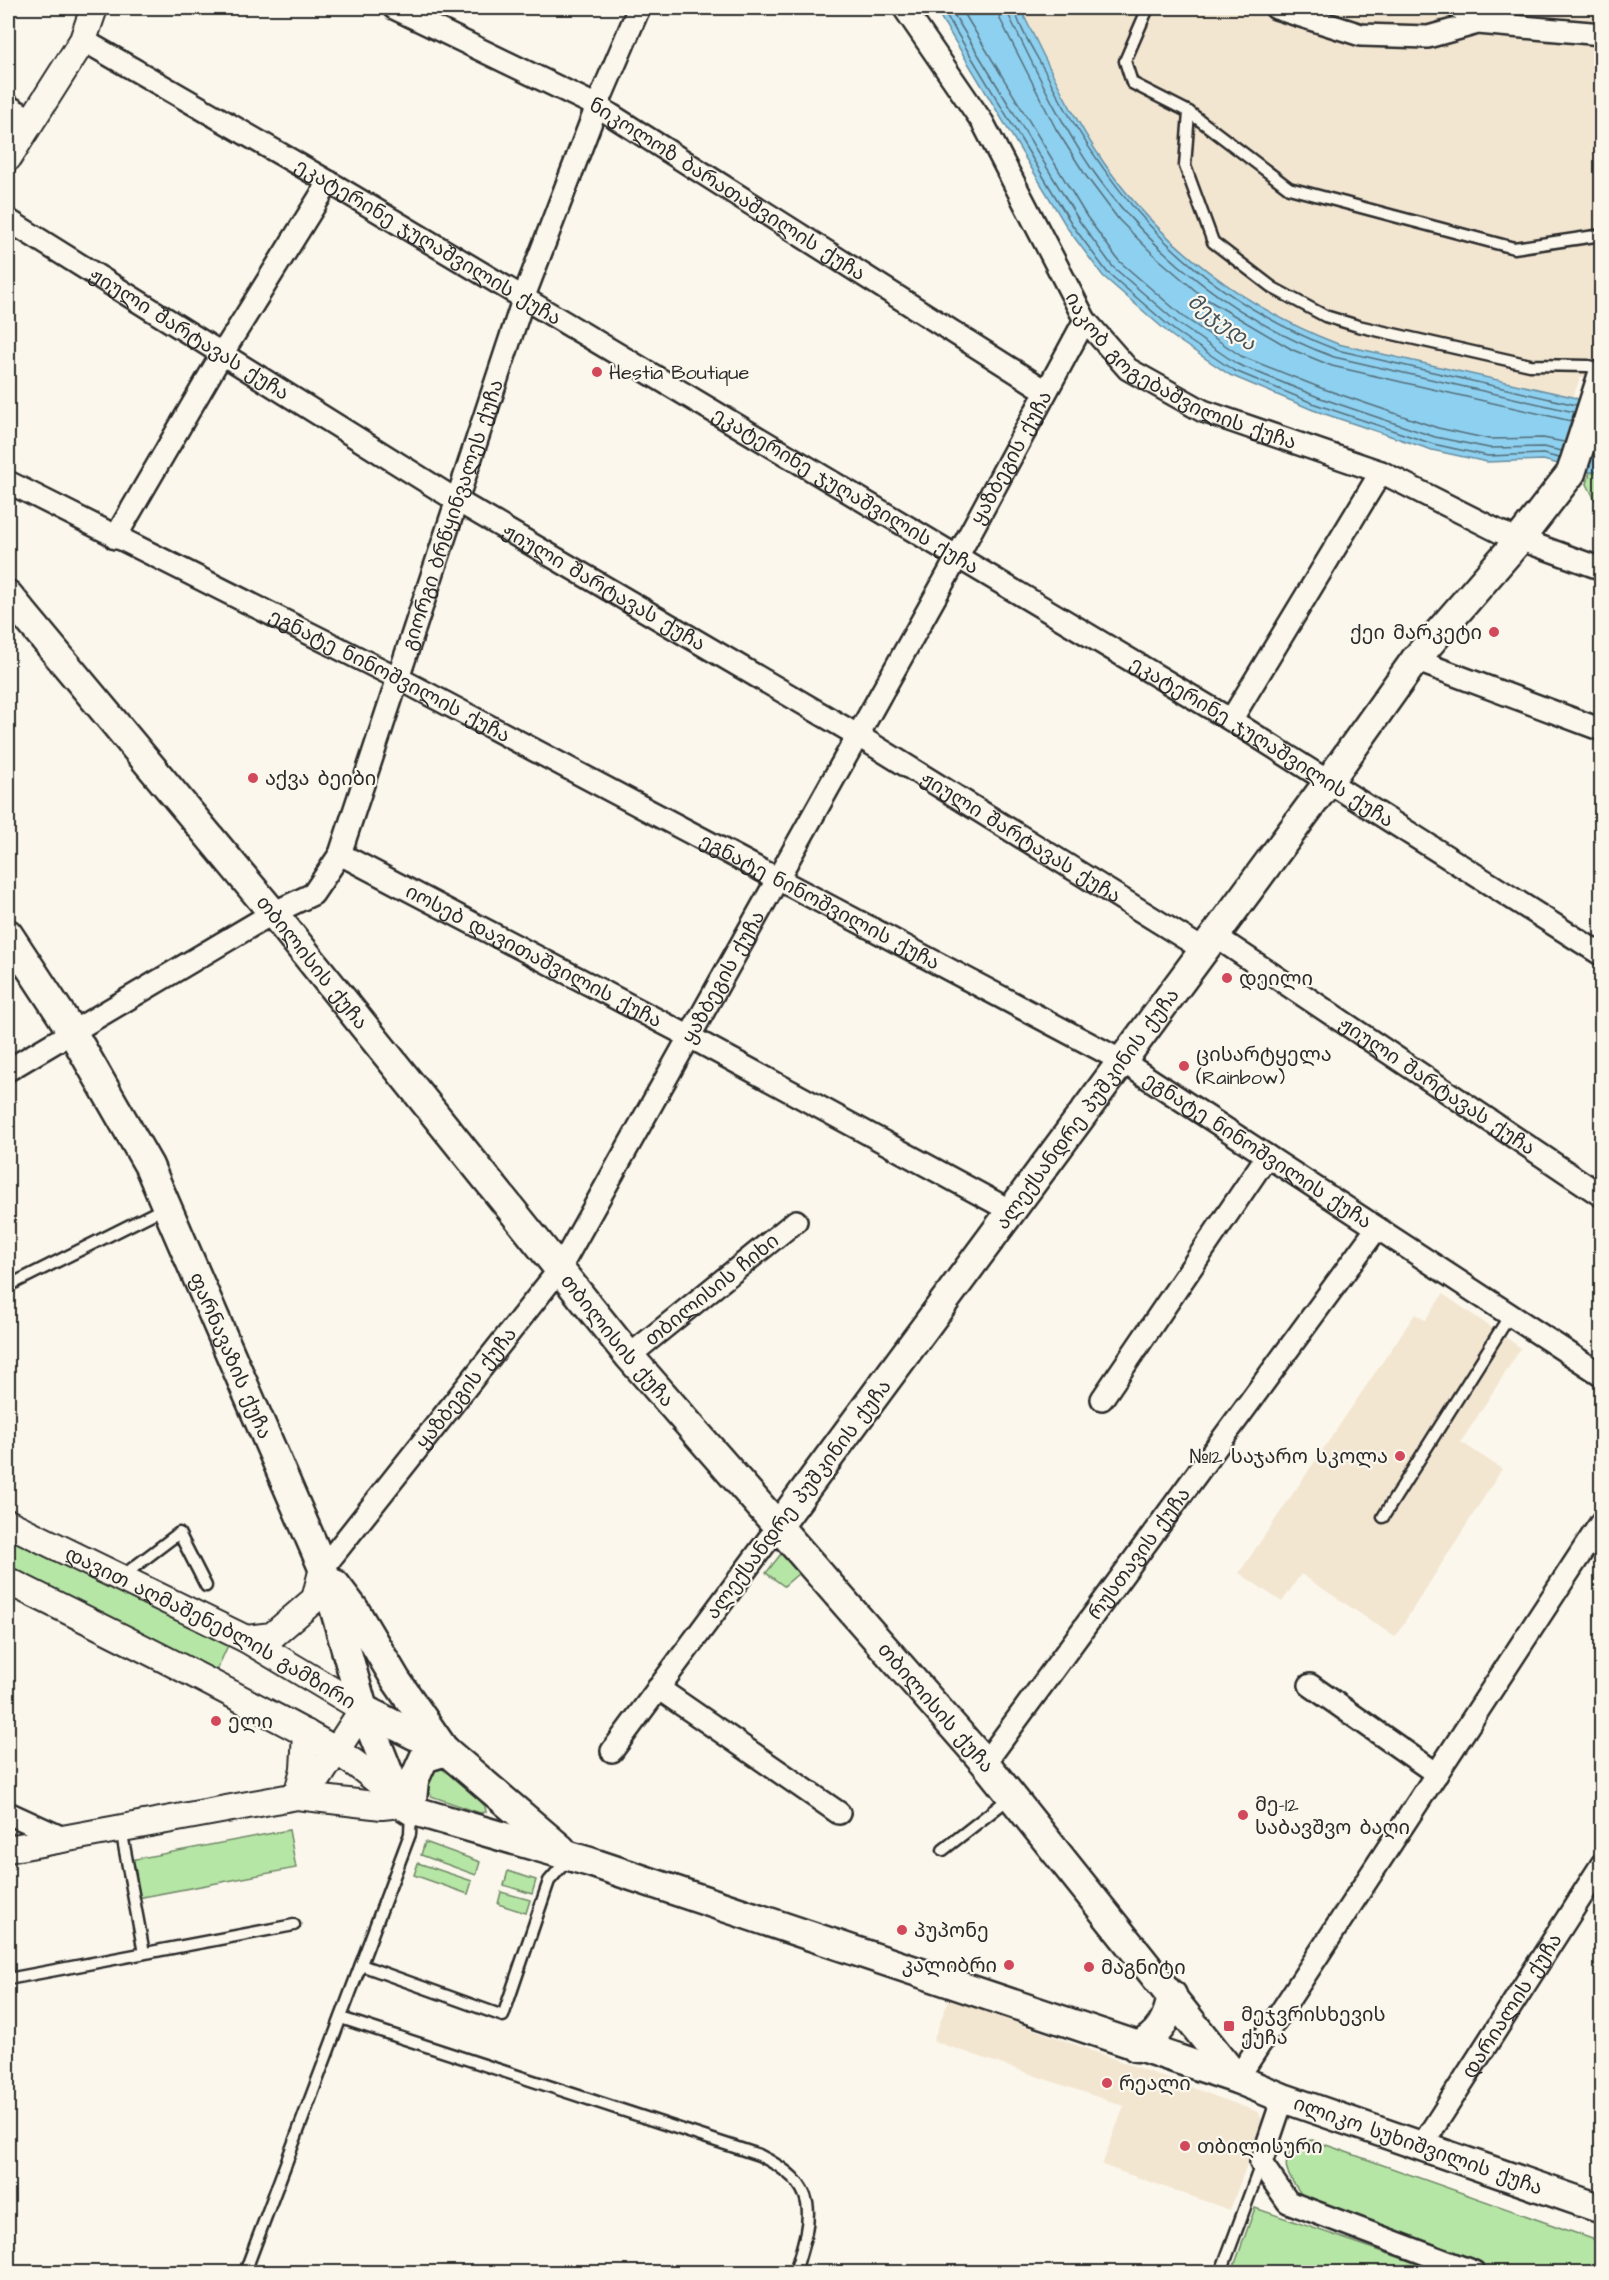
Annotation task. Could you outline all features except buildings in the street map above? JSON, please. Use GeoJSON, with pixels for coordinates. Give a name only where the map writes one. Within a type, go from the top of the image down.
{"type":"FeatureCollection","features":[{"type":"Feature","properties":{"kind":"main road","name":"ალექსანდრე პუშკინის ქუჩა"},"geometry":{"type":"LineString","coordinates":[[779,1525],[1210,943],[1415,660],[1519,540],[1571,473],[1600,378]]}},
{"type":"Feature","properties":{"kind":"main road","name":"თბილისის ქუჩა"},"geometry":{"type":"LineString","coordinates":[[8,595],[273,913],[629,1356],[985,1762],[1237,2079]]}},
{"type":"Feature","properties":{"kind":"main road","name":"ფარნავაზის ქუჩა"},"geometry":{"type":"LineString","coordinates":[[8,934],[71,1030],[149,1166],[323,1568],[363,1709],[406,1807]]}},
{"type":"Feature","properties":{"kind":"main road","name":"დავით აღმაშენებლის გამზირი"},"geometry":{"type":"LineString","coordinates":[[323,1568],[354,1609],[396,1680],[446,1751]]}},
{"type":"Feature","properties":{"kind":"main road","name":"დავით აღმაშენებლის გამზირი"},"geometry":{"type":"LineString","coordinates":[[363,1709],[446,1751],[570,1857]]}},
{"type":"Feature","properties":{"kind":"main road"},"geometry":{"type":"LineString","coordinates":[[406,1807],[414,1780],[424,1758],[446,1751]]}},
{"type":"Feature","properties":{"kind":"main road"},"geometry":{"type":"LineString","coordinates":[[469,1827],[486,1820],[493,1809],[488,1787]]}},
{"type":"Feature","properties":{"kind":"main road","name":"დავით აღმაშენებლის გამზირი"},"geometry":{"type":"LineString","coordinates":[[406,1807],[570,1857],[1237,2079]]}},
{"type":"Feature","properties":{"kind":"main road"},"geometry":{"type":"LineString","coordinates":[[1136,2047],[1149,2041],[1161,2029],[1169,2013],[1172,1995]]}},
{"type":"Feature","properties":{"kind":"main road","name":"ილიკო სუხიშვილის ქუჩა"},"geometry":{"type":"LineString","coordinates":[[1237,2079],[1283,2098],[1601,2209]]}},
{"type":"Feature","properties":{"kind":"street"},"geometry":{"type":"LineString","coordinates":[[8,158],[30,119],[83,40],[94,8]]}},
{"type":"Feature","properties":{"kind":"street","name":"ნიკოლოზ ბარათაშვილის ქუჩა"},"geometry":{"type":"LineString","coordinates":[[394,8],[597,106],[1046,391]]}},
{"type":"Feature","properties":{"kind":"street","name":"გიორგი ბრწყინვალეს ქუჩა"},"geometry":{"type":"LineString","coordinates":[[8,1070],[71,1030],[273,913],[314,894],[340,854],[523,299],[597,106],[639,8]]}},
{"type":"Feature","properties":{"kind":"street","name":"იაკობ გოგებაშვილის ქუჩა"},"geometry":{"type":"LineString","coordinates":[[904,8],[983,123],[1085,320],[1128,369],[1158,388],[1203,411],[1381,472],[1519,540],[1602,569]]}},
{"type":"Feature","properties":{"kind":"street"},"geometry":{"type":"LineString","coordinates":[[1276,8],[1361,35],[1428,37],[1478,23],[1602,34]]}},
{"type":"Feature","properties":{"kind":"street","name":"ეკატერინე ჯუღაშვილის ქუჩა"},"geometry":{"type":"LineString","coordinates":[[83,40],[329,182],[956,558],[1232,720],[1602,955]]}},
{"type":"Feature","properties":{"kind":"street"},"geometry":{"type":"LineString","coordinates":[[8,106],[30,119]]}},
{"type":"Feature","properties":{"kind":"street"},"geometry":{"type":"LineString","coordinates":[[116,538],[222,354],[329,182]]}},
{"type":"Feature","properties":{"kind":"street","name":"ჟიული შარტავას ქუჩა"},"geometry":{"type":"LineString","coordinates":[[8,220],[456,500],[1210,943],[1602,1196]]}},
{"type":"Feature","properties":{"kind":"street","name":"ყაზბეგის ქუჩა"},"geometry":{"type":"LineString","coordinates":[[323,1568],[559,1270],[956,558],[1085,320]]}},
{"type":"Feature","properties":{"kind":"street"},"geometry":{"type":"LineString","coordinates":[[1232,720],[1381,472]]}},
{"type":"Feature","properties":{"kind":"street","name":"ეგნატე ნინოშვილის ქუჩა"},"geometry":{"type":"LineString","coordinates":[[8,482],[398,678],[1122,1061],[1602,1375]]}},
{"type":"Feature","properties":{"kind":"street"},"geometry":{"type":"LineString","coordinates":[[1415,660],[1602,730]]}},
{"type":"Feature","properties":{"kind":"street","name":"იოსებ დავითაშვილის ქუჩა"},"geometry":{"type":"LineString","coordinates":[[340,854],[690,1037],[1011,1211]]}},
{"type":"Feature","properties":{"kind":"street"},"geometry":{"type":"LineString","coordinates":[[1102,1399],[1267,1156]]}},
{"type":"Feature","properties":{"kind":"street","name":"თბილისის ჩიხი"},"geometry":{"type":"LineString","coordinates":[[629,1356],[796,1221]]}},
{"type":"Feature","properties":{"kind":"street","name":"რუსთავის ქუჩა"},"geometry":{"type":"LineString","coordinates":[[985,1762],[1377,1228]]}},
{"type":"Feature","properties":{"kind":"street"},"geometry":{"type":"LineString","coordinates":[[1237,2079],[1602,1521]]}},
{"type":"Feature","properties":{"kind":"street","name":"დავით აღმაშენებლის გამზირი"},"geometry":{"type":"LineString","coordinates":[[8,1523],[246,1639],[363,1709]]}},
{"type":"Feature","properties":{"kind":"street","name":"ალექსანდრე პუშკინის ქუჩა"},"geometry":{"type":"LineString","coordinates":[[612,1751],[779,1525]]}},
{"type":"Feature","properties":{"kind":"street"},"geometry":{"type":"LineString","coordinates":[[246,1639],[272,1636],[315,1599],[323,1568]]}},
{"type":"Feature","properties":{"kind":"street"},"geometry":{"type":"LineString","coordinates":[[8,1581],[221,1687],[339,1751],[380,1781],[406,1807]]}},
{"type":"Feature","properties":{"kind":"street"},"geometry":{"type":"LineString","coordinates":[[1310,1685],[1437,1774]]}},
{"type":"Feature","properties":{"kind":"street"},"geometry":{"type":"LineString","coordinates":[[658,1688],[839,1813]]}},
{"type":"Feature","properties":{"kind":"street"},"geometry":{"type":"LineString","coordinates":[[297,1796],[319,1777],[339,1751],[363,1709]]}},
{"type":"Feature","properties":{"kind":"street"},"geometry":{"type":"LineString","coordinates":[[297,1796],[303,1770],[306,1733]]}},
{"type":"Feature","properties":{"kind":"street"},"geometry":{"type":"LineString","coordinates":[[8,1849],[297,1796],[406,1807]]}},
{"type":"Feature","properties":{"kind":"street"},"geometry":{"type":"LineString","coordinates":[[8,1813],[65,1839]]}},
{"type":"Feature","properties":{"kind":"street","name":"დარიალის ქუჩა"},"geometry":{"type":"LineString","coordinates":[[1421,2147],[1602,1864]]}},
{"type":"Feature","properties":{"kind":"street"},"geometry":{"type":"LineString","coordinates":[[1283,2098],[1261,2163],[1288,2202],[1451,2269],[1474,2272]]}},
{"type":"Feature","properties":{"kind":"lane"},"geometry":{"type":"LineString","coordinates":[[1148,8],[1125,61],[1132,82],[1189,112],[1288,188],[1514,248],[1602,235]]}},
{"type":"Feature","properties":{"kind":"lane"},"geometry":{"type":"LineString","coordinates":[[1447,8],[1478,23]]}},
{"type":"Feature","properties":{"kind":"lane"},"geometry":{"type":"LineString","coordinates":[[1189,112],[1185,166],[1213,242],[1273,288],[1325,316],[1358,326],[1530,365],[1588,366],[1600,378]]}},
{"type":"Feature","properties":{"kind":"lane"},"geometry":{"type":"LineString","coordinates":[[8,1286],[166,1207]]}},
{"type":"Feature","properties":{"kind":"lane"},"geometry":{"type":"LineString","coordinates":[[1383,1517],[1510,1316]]}},
{"type":"Feature","properties":{"kind":"lane"},"geometry":{"type":"LineString","coordinates":[[120,1578],[179,1533],[206,1586]]}},
{"type":"Feature","properties":{"kind":"lane"},"geometry":{"type":"LineString","coordinates":[[943,1850],[1012,1796]]}},
{"type":"Feature","properties":{"kind":"lane"},"geometry":{"type":"LineString","coordinates":[[245,2272],[410,1834],[406,1807]]}},
{"type":"Feature","properties":{"kind":"lane"},"geometry":{"type":"LineString","coordinates":[[121,1829],[144,1953]]}},
{"type":"Feature","properties":{"kind":"lane"},"geometry":{"type":"LineString","coordinates":[[361,1965],[503,2016],[549,1881],[570,1857]]}},
{"type":"Feature","properties":{"kind":"lane"},"geometry":{"type":"LineString","coordinates":[[8,1979],[294,1925]]}},
{"type":"Feature","properties":{"kind":"lane"},"geometry":{"type":"LineString","coordinates":[[342,2018],[759,2155],[785,2168],[800,2184],[808,2207],[807,2232],[795,2272]]}},
{"type":"Feature","properties":{"kind":"lane"},"geometry":{"type":"LineString","coordinates":[[1221,2272],[1261,2163]]}},
{"type":"Feature","properties":{"kind":"shaded area"},"geometry":{"type":"Polygon","coordinates":[[[1020,8],[1601,8],[1602,333],[1593,376],[1580,378],[1573,397],[1338,344],[1304,331],[1215,279],[1135,204],[1104,163],[1076,118],[1020,8]]]}},
{"type":"Feature","properties":{"kind":"shaded area","name":"№12 საჯარო სკოლა"},"geometry":{"type":"Polygon","coordinates":[[[1443,1294],[1521,1348],[1461,1442],[1502,1469],[1395,1637],[1301,1574],[1282,1602],[1239,1573],[1415,1314],[1425,1320],[1443,1294]]]}},
{"type":"Feature","properties":{"kind":"shaded area"},"geometry":{"type":"Polygon","coordinates":[[[949,1998],[1258,2112],[1263,2122],[1230,2210],[1102,2165],[1124,2106],[933,2041],[949,1998]]]}},
{"type":"Feature","properties":{"kind":"green space"},"geometry":{"type":"Polygon","coordinates":[[[1602,471],[1601,512],[1587,484],[1590,472],[1602,471]]]}},
{"type":"Feature","properties":{"kind":"green space"},"geometry":{"type":"Polygon","coordinates":[[[8,1534],[229,1643],[215,1674],[8,1572],[8,1534]]]}},
{"type":"Feature","properties":{"kind":"green space"},"geometry":{"type":"Polygon","coordinates":[[[781,1554],[799,1573],[784,1586],[766,1573],[781,1554]]]}},
{"type":"Feature","properties":{"kind":"green space"},"geometry":{"type":"Polygon","coordinates":[[[442,1769],[449,1771],[485,1806],[486,1812],[480,1813],[431,1796],[426,1783],[433,1771],[442,1769]]]}},
{"type":"Feature","properties":{"kind":"green space"},"geometry":{"type":"Polygon","coordinates":[[[289,1830],[296,1868],[137,1898],[130,1860],[289,1830]]]}},
{"type":"Feature","properties":{"kind":"green space"},"geometry":{"type":"Polygon","coordinates":[[[425,1842],[480,1862],[476,1875],[421,1855],[425,1842]]]}},
{"type":"Feature","properties":{"kind":"green space"},"geometry":{"type":"Polygon","coordinates":[[[418,1863],[472,1881],[468,1894],[414,1875],[418,1863]]]}},
{"type":"Feature","properties":{"kind":"green space"},"geometry":{"type":"Polygon","coordinates":[[[508,1871],[536,1880],[532,1894],[504,1885],[508,1871]]]}},
{"type":"Feature","properties":{"kind":"green space"},"geometry":{"type":"Polygon","coordinates":[[[501,1892],[530,1900],[526,1913],[498,1904],[501,1892]]]}},
{"type":"Feature","properties":{"kind":"green space"},"geometry":{"type":"Polygon","coordinates":[[[1312,2140],[1601,2242],[1601,2272],[1495,2272],[1305,2199],[1290,2179],[1286,2166],[1295,2143],[1312,2140]]]}},
{"type":"Feature","properties":{"kind":"green space"},"geometry":{"type":"Polygon","coordinates":[[[1255,2208],[1424,2266],[1422,2272],[1232,2272],[1255,2208]]]}},
{"type":"Feature","properties":{"kind":"water","name":"მეჯუდა"},"geometry":{"type":"Polygon","coordinates":[[[935,8],[1020,8],[1059,87],[1104,163],[1152,221],[1179,247],[1238,293],[1270,312],[1338,344],[1573,397],[1601,410],[1601,471],[1590,472],[1543,460],[1487,462],[1432,450],[1313,410],[1230,375],[1172,336],[1103,276],[1068,229],[935,8]]]}},
{"type":"Feature","properties":{"kind":"place","name":"Hestia Boutique"},"geometry":{"type":"Point","coordinates":[597,372]}},
{"type":"Feature","properties":{"kind":"place","name":"ქეი მარკეტი"},"geometry":{"type":"Point","coordinates":[1494,632]}},
{"type":"Feature","properties":{"kind":"place","name":"აქვა ბეიბი"},"geometry":{"type":"Point","coordinates":[253,778]}},
{"type":"Feature","properties":{"kind":"place","name":"დეილი"},"geometry":{"type":"Point","coordinates":[1227,978]}},
{"type":"Feature","properties":{"kind":"place","name":"ცისარტყელა (Rainbow)"},"geometry":{"type":"Point","coordinates":[1184,1066]}},
{"type":"Feature","properties":{"kind":"place","name":"№12 საჯარო სკოლა"},"geometry":{"type":"Point","coordinates":[1400,1456]}},
{"type":"Feature","properties":{"kind":"place","name":"ელი"},"geometry":{"type":"Point","coordinates":[216,1721]}},
{"type":"Feature","properties":{"kind":"place","name":"მე-12 საბავშვო ბაღი"},"geometry":{"type":"Point","coordinates":[1243,1815]}},
{"type":"Feature","properties":{"kind":"place","name":"პუპონე"},"geometry":{"type":"Point","coordinates":[902,1930]}},
{"type":"Feature","properties":{"kind":"place","name":"კალიბრი"},"geometry":{"type":"Point","coordinates":[1009,1965]}},
{"type":"Feature","properties":{"kind":"place","name":"მაგნიტი"},"geometry":{"type":"Point","coordinates":[1089,1967]}},
{"type":"Feature","properties":{"kind":"place","name":"მეჯვრისხევის ქუჩა"},"geometry":{"type":"Point","coordinates":[1229,2026]}},
{"type":"Feature","properties":{"kind":"place","name":"რეალი"},"geometry":{"type":"Point","coordinates":[1107,2083]}},
{"type":"Feature","properties":{"kind":"place","name":"თბილისური"},"geometry":{"type":"Point","coordinates":[1185,2146]}}]}
